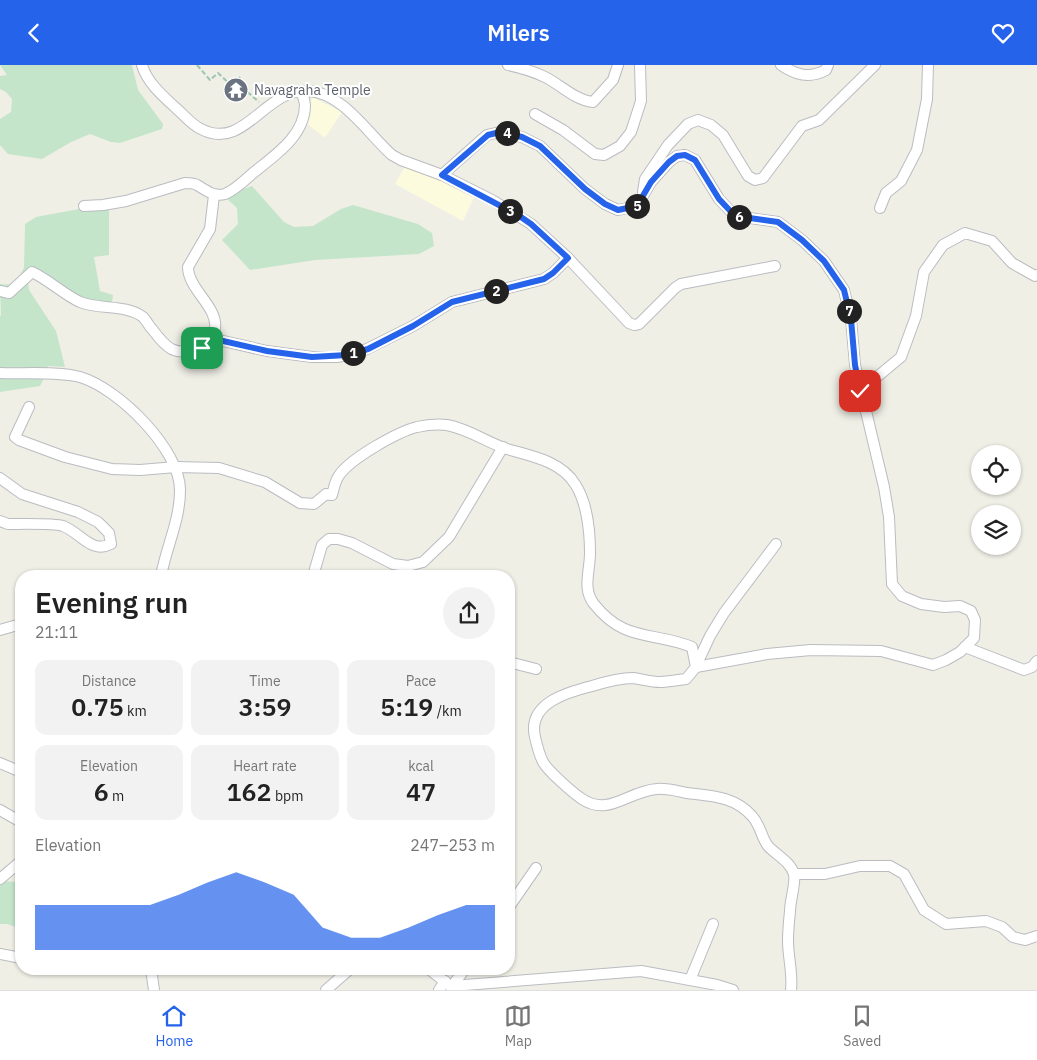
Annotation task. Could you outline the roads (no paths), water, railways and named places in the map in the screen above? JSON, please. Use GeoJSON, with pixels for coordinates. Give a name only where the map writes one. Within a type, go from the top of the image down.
{"type":"FeatureCollection","features":[{"type":"Feature","properties":{"kind":"street"},"geometry":{"type":"LineString","coordinates":[[142,65],[147,77],[193,124],[201,129],[218,133],[235,131],[242,128],[265,108],[290,93],[308,90],[328,95],[343,106],[392,155],[442,175],[518,215],[531,224],[568,258],[629,323],[634,325],[639,324],[675,288],[682,284],[775,266]]}},
{"type":"Feature","properties":{"kind":"street"},"geometry":{"type":"LineString","coordinates":[[508,65],[530,70],[584,101],[594,102],[613,80],[618,65]]}},
{"type":"Feature","properties":{"kind":"street"},"geometry":{"type":"LineString","coordinates":[[535,114],[563,130],[595,154],[604,155],[620,146],[631,132],[641,101],[640,65]]}},
{"type":"Feature","properties":{"kind":"street"},"geometry":{"type":"LineString","coordinates":[[781,65],[793,73],[816,76],[826,71],[828,65]]}},
{"type":"Feature","properties":{"kind":"street"},"geometry":{"type":"LineString","coordinates":[[442,175],[488,135],[500,132],[522,137],[540,146],[585,189],[605,204],[618,210],[637,206],[642,195],[645,179],[668,145],[688,124],[698,121],[711,125],[723,135],[748,176],[755,180],[763,178],[802,126],[818,119],[875,65]]}},
{"type":"Feature","properties":{"kind":"street"},"geometry":{"type":"LineString","coordinates":[[880,208],[886,193],[901,181],[917,150],[927,99],[928,65]]}},
{"type":"Feature","properties":{"kind":"street"},"geometry":{"type":"LineString","coordinates":[[84,206],[126,201],[186,183],[196,184],[214,195],[225,193],[280,151],[297,133],[304,119],[305,111],[304,97],[300,91]]}},
{"type":"Feature","properties":{"kind":"street"},"geometry":{"type":"LineString","coordinates":[[642,195],[669,162],[677,156],[685,155],[695,160],[719,199],[735,216],[778,222],[802,240],[824,261],[844,290],[851,319],[855,365],[860,391],[890,517],[892,584],[902,595],[921,604],[944,607],[960,606],[971,611],[975,620],[974,638],[965,647],[946,660],[933,665],[881,651],[811,650],[766,654],[696,667]]}},
{"type":"Feature","properties":{"kind":"street"},"geometry":{"type":"LineString","coordinates":[[0,291],[9,293],[21,280],[32,272],[82,303],[105,308],[122,309],[143,317],[153,331],[173,351],[184,353],[202,348],[214,332],[215,325],[191,281],[188,267],[192,256],[210,229],[214,195]]}},
{"type":"Feature","properties":{"kind":"street"},"geometry":{"type":"LineString","coordinates":[[860,391],[901,357],[916,316],[924,272],[943,245],[965,233],[992,241],[1012,263],[1035,276],[1037,275]]}},
{"type":"Feature","properties":{"kind":"street"},"geometry":{"type":"LineString","coordinates":[[210,338],[267,351],[312,357],[347,355],[368,349],[413,326],[452,302],[544,279],[568,258]]}},
{"type":"Feature","properties":{"kind":"street"},"geometry":{"type":"LineString","coordinates":[[0,373],[79,377],[107,389],[162,442],[178,472],[180,491],[177,513],[163,570]]}},
{"type":"Feature","properties":{"kind":"street"},"geometry":{"type":"LineString","coordinates":[[29,407],[15,437],[65,457],[112,469],[218,468],[265,481],[300,503],[314,504],[326,494],[332,495],[336,479],[347,466],[385,442],[417,427],[433,425],[460,428],[503,447],[553,464],[568,474],[576,484],[581,495],[588,523],[590,555],[587,587],[588,595],[594,604],[618,627],[632,633],[682,643],[692,647],[696,667]]}},
{"type":"Feature","properties":{"kind":"street"},"geometry":{"type":"LineString","coordinates":[[316,570],[322,545],[329,539],[338,539],[352,543],[393,564],[408,566],[423,562],[449,537],[503,447]]}},
{"type":"Feature","properties":{"kind":"street"},"geometry":{"type":"LineString","coordinates":[[0,478],[22,494],[78,512],[98,522],[109,533],[111,544],[105,547],[95,547],[78,534],[62,526],[8,524],[0,521]]}},
{"type":"Feature","properties":{"kind":"street"},"geometry":{"type":"LineString","coordinates":[[776,544],[724,613],[710,635],[696,667],[686,679],[660,682],[634,679],[609,681],[556,697],[544,706],[536,719],[534,734],[544,764],[582,799],[598,806],[611,804],[639,791],[659,789],[716,795],[741,807],[751,815],[759,825],[767,845],[789,864],[794,874],[788,941],[791,990]]}},
{"type":"Feature","properties":{"kind":"street"},"geometry":{"type":"LineString","coordinates":[[0,630],[15,626]]}},
{"type":"Feature","properties":{"kind":"street"},"geometry":{"type":"LineString","coordinates":[[965,647],[1024,670],[1032,667],[1037,661]]}},
{"type":"Feature","properties":{"kind":"street"},"geometry":{"type":"LineString","coordinates":[[515,664],[536,669]]}},
{"type":"Feature","properties":{"kind":"street"},"geometry":{"type":"LineString","coordinates":[[0,763],[15,769]]}},
{"type":"Feature","properties":{"kind":"street"},"geometry":{"type":"LineString","coordinates":[[0,810],[15,819]]}},
{"type":"Feature","properties":{"kind":"street"},"geometry":{"type":"LineString","coordinates":[[794,874],[825,874],[860,865],[890,866],[904,875],[924,910],[946,924],[986,921],[1002,927],[1013,937],[1026,940],[1037,936]]}},
{"type":"Feature","properties":{"kind":"street"},"geometry":{"type":"LineString","coordinates":[[0,879],[15,866]]}},
{"type":"Feature","properties":{"kind":"street"},"geometry":{"type":"LineString","coordinates":[[515,898],[536,868]]}},
{"type":"Feature","properties":{"kind":"street"},"geometry":{"type":"LineString","coordinates":[[690,980],[713,924]]}},
{"type":"Feature","properties":{"kind":"street"},"geometry":{"type":"LineString","coordinates":[[0,954],[15,957]]}},
{"type":"Feature","properties":{"kind":"street"},"geometry":{"type":"LineString","coordinates":[[439,990],[451,986],[641,971],[717,985],[733,990]]}},
{"type":"Feature","properties":{"kind":"street"},"geometry":{"type":"LineString","coordinates":[[153,975],[154,990]]}},
{"type":"Feature","properties":{"kind":"street"},"geometry":{"type":"LineString","coordinates":[[326,990],[343,975]]}},
{"type":"Feature","properties":{"kind":"street"},"geometry":{"type":"LineString","coordinates":[[437,975],[451,986]]}},
{"type":"Feature","properties":{"kind":"street"},"geometry":{"type":"LineString","coordinates":[[451,986],[460,975]]}},
{"type":"Feature","properties":{"kind":"place","name":"Navagraha Temple"},"geometry":{"type":"Point","coordinates":[236,90]}}]}
